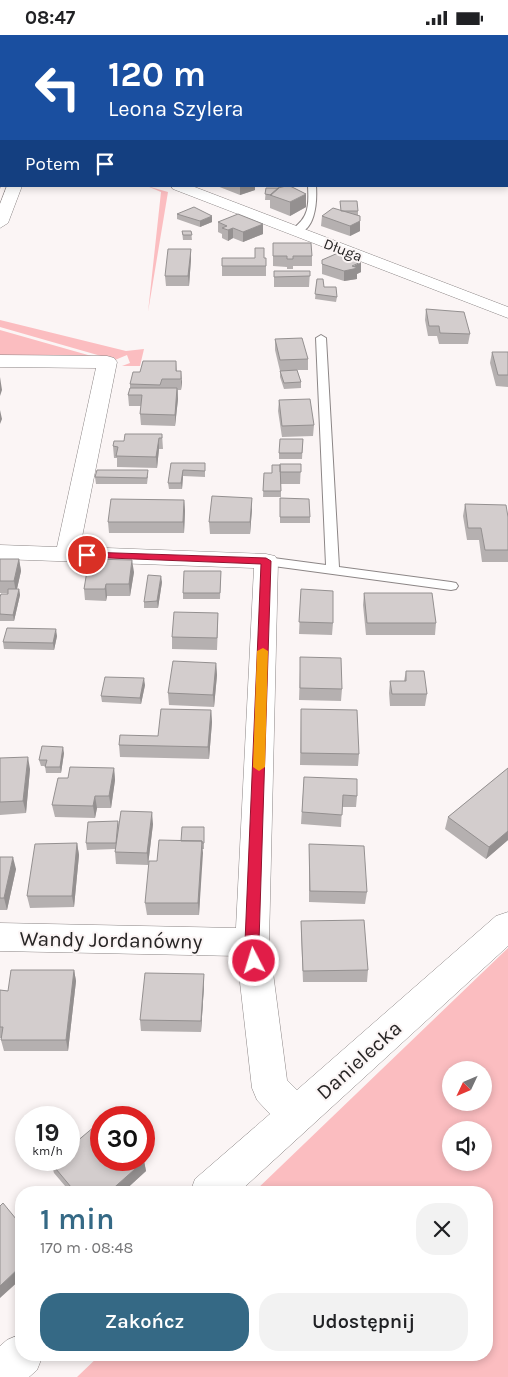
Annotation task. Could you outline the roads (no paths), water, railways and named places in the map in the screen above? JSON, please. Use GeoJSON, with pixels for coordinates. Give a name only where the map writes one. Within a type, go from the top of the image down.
{"type":"FeatureCollection","features":[{"type":"Feature","properties":{"kind":"street"},"geometry":{"type":"LineString","coordinates":[[0,223],[15,187]]}},
{"type":"Feature","properties":{"kind":"street","name":"Długa"},"geometry":{"type":"LineString","coordinates":[[181,187],[508,313]]}},
{"type":"Feature","properties":{"kind":"street"},"geometry":{"type":"LineString","coordinates":[[0,361],[107,361],[67,554]]}},
{"type":"Feature","properties":{"kind":"street"},"geometry":{"type":"LineString","coordinates":[[0,552],[266,561],[252,942],[270,1088],[297,1115]]}},
{"type":"Feature","properties":{"kind":"street","name":"Danielecka"},"geometry":{"type":"LineString","coordinates":[[217,1186],[508,926]]}},
{"type":"Feature","properties":{"kind":"street","name":"Wandy Jordanówny"},"geometry":{"type":"LineString","coordinates":[[0,937],[252,942]]}},
{"type":"Feature","properties":{"kind":"street"},"geometry":{"type":"LineString","coordinates":[[0,1374],[15,1361]]}},
{"type":"Feature","properties":{"kind":"lane"},"geometry":{"type":"LineString","coordinates":[[295,231],[307,223],[313,209],[312,187]]}},
{"type":"Feature","properties":{"kind":"lane"},"geometry":{"type":"LineString","coordinates":[[320,338],[333,570]]}},
{"type":"Feature","properties":{"kind":"lane"},"geometry":{"type":"LineString","coordinates":[[266,561],[451,586]]}}]}
